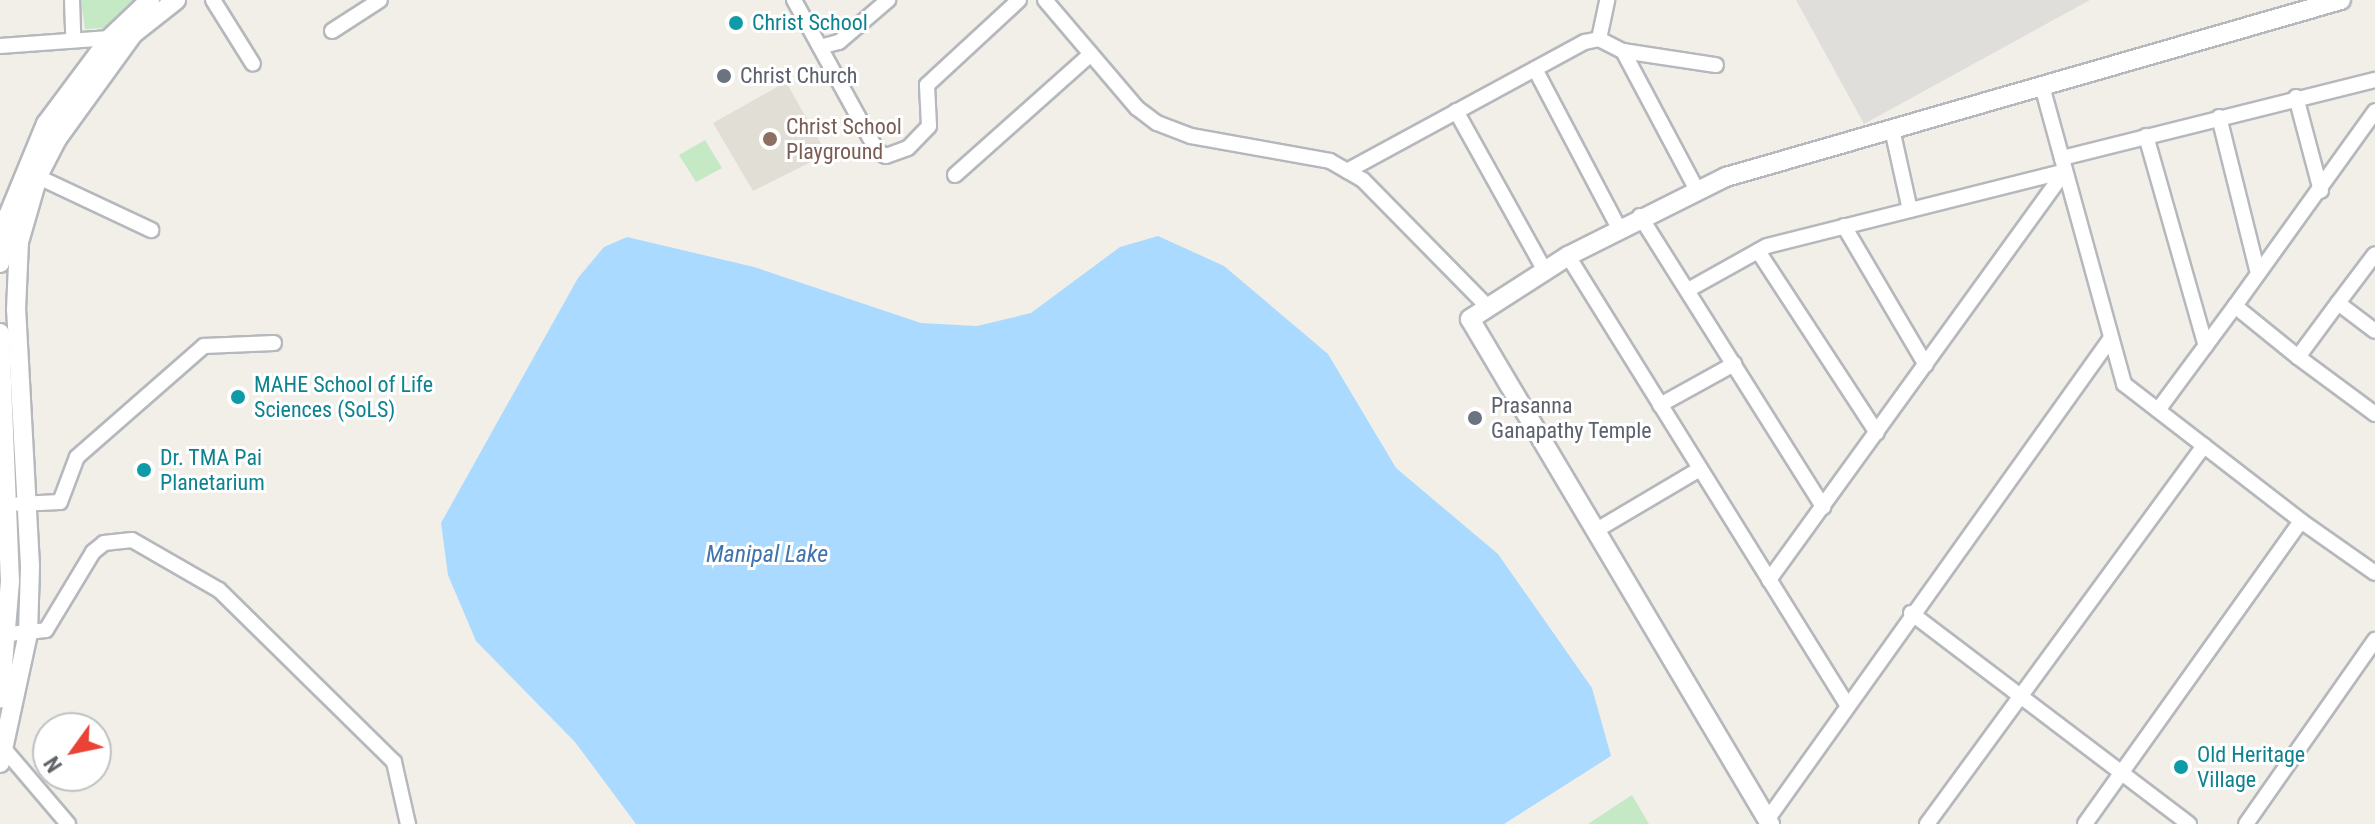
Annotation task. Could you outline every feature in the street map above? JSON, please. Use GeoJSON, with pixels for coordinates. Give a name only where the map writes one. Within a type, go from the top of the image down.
{"type":"FeatureCollection","features":[{"type":"Feature","properties":{"kind":"street"},"geometry":{"type":"LineString","coordinates":[[72,0],[73,38]]}},
{"type":"Feature","properties":{"kind":"street"},"geometry":{"type":"LineString","coordinates":[[68,824],[2,753],[18,634],[16,310],[19,242],[31,173],[46,124],[110,38],[150,0]]}},
{"type":"Feature","properties":{"kind":"street"},"geometry":{"type":"LineString","coordinates":[[0,263],[8,216],[31,173],[133,34],[176,0]]}},
{"type":"Feature","properties":{"kind":"street"},"geometry":{"type":"LineString","coordinates":[[213,0],[253,64]]}},
{"type":"Feature","properties":{"kind":"street"},"geometry":{"type":"LineString","coordinates":[[332,31],[380,0]]}},
{"type":"Feature","properties":{"kind":"street"},"geometry":{"type":"LineString","coordinates":[[794,0],[877,151],[886,156],[908,148],[929,126],[927,85],[1019,0]]}},
{"type":"Feature","properties":{"kind":"street"},"geometry":{"type":"LineString","coordinates":[[820,47],[839,42],[888,0]]}},
{"type":"Feature","properties":{"kind":"street"},"geometry":{"type":"LineString","coordinates":[[1045,0],[1157,123],[1191,136],[1330,161],[1363,180],[1488,307]]}},
{"type":"Feature","properties":{"kind":"street"},"geometry":{"type":"LineString","coordinates":[[1599,39],[1607,0]]}},
{"type":"Feature","properties":{"kind":"street"},"geometry":{"type":"LineString","coordinates":[[2111,338],[1846,703],[1768,822],[1470,319],[1568,256],[1640,216],[1726,177],[2341,0]]}},
{"type":"Feature","properties":{"kind":"street"},"geometry":{"type":"LineString","coordinates":[[0,46],[73,38],[110,38]]}},
{"type":"Feature","properties":{"kind":"street"},"geometry":{"type":"LineString","coordinates":[[1347,171],[1535,69],[1599,39]]}},
{"type":"Feature","properties":{"kind":"street"},"geometry":{"type":"LineString","coordinates":[[1599,39],[1623,51],[1716,65]]}},
{"type":"Feature","properties":{"kind":"street"},"geometry":{"type":"LineString","coordinates":[[1623,51],[1697,190]]}},
{"type":"Feature","properties":{"kind":"street"},"geometry":{"type":"LineString","coordinates":[[955,175],[1091,54]]}},
{"type":"Feature","properties":{"kind":"street"},"geometry":{"type":"LineString","coordinates":[[1535,69],[1619,228]]}},
{"type":"Feature","properties":{"kind":"street"},"geometry":{"type":"LineString","coordinates":[[1688,290],[1758,251],[2064,165],[2146,136],[2375,80]]}},
{"type":"Feature","properties":{"kind":"street"},"geometry":{"type":"LineString","coordinates":[[2042,86],[2124,384],[2301,521],[2375,573]]}},
{"type":"Feature","properties":{"kind":"street"},"geometry":{"type":"LineString","coordinates":[[2296,97],[2321,191]]}},
{"type":"Feature","properties":{"kind":"street"},"geometry":{"type":"LineString","coordinates":[[1456,111],[1545,271]]}},
{"type":"Feature","properties":{"kind":"street"},"geometry":{"type":"LineString","coordinates":[[2158,410],[2321,191],[2375,111]]}},
{"type":"Feature","properties":{"kind":"street"},"geometry":{"type":"LineString","coordinates":[[2219,117],[2258,273]]}},
{"type":"Feature","properties":{"kind":"street"},"geometry":{"type":"LineString","coordinates":[[1892,129],[1910,210]]}},
{"type":"Feature","properties":{"kind":"street"},"geometry":{"type":"LineString","coordinates":[[2146,136],[2206,346]]}},
{"type":"Feature","properties":{"kind":"street"},"geometry":{"type":"LineString","coordinates":[[1769,580],[1926,365],[2064,165]]}},
{"type":"Feature","properties":{"kind":"street"},"geometry":{"type":"LineString","coordinates":[[31,173],[151,230]]}},
{"type":"Feature","properties":{"kind":"street"},"geometry":{"type":"LineString","coordinates":[[1640,216],[1823,507]]}},
{"type":"Feature","properties":{"kind":"street"},"geometry":{"type":"LineString","coordinates":[[1844,226],[1926,365]]}},
{"type":"Feature","properties":{"kind":"street"},"geometry":{"type":"LineString","coordinates":[[1758,251],[1877,433]]}},
{"type":"Feature","properties":{"kind":"street"},"geometry":{"type":"LineString","coordinates":[[2298,357],[2375,254]]}},
{"type":"Feature","properties":{"kind":"street"},"geometry":{"type":"LineString","coordinates":[[1568,256],[1846,703]]}},
{"type":"Feature","properties":{"kind":"street"},"geometry":{"type":"LineString","coordinates":[[2338,303],[2375,331]]}},
{"type":"Feature","properties":{"kind":"street"},"geometry":{"type":"LineString","coordinates":[[2235,306],[2375,414]]}},
{"type":"Feature","properties":{"kind":"street"},"geometry":{"type":"LineString","coordinates":[[0,333],[2,410],[16,504]]}},
{"type":"Feature","properties":{"kind":"street"},"geometry":{"type":"LineString","coordinates":[[16,504],[60,502],[77,457],[204,346],[274,343]]}},
{"type":"Feature","properties":{"kind":"street"},"geometry":{"type":"LineString","coordinates":[[1660,405],[1734,364]]}},
{"type":"Feature","properties":{"kind":"street"},"geometry":{"type":"LineString","coordinates":[[1927,824],[2204,445]]}},
{"type":"Feature","properties":{"kind":"street"},"geometry":{"type":"LineString","coordinates":[[1595,531],[1700,469]]}},
{"type":"Feature","properties":{"kind":"street"},"geometry":{"type":"LineString","coordinates":[[2085,824],[2301,521]]}},
{"type":"Feature","properties":{"kind":"street"},"geometry":{"type":"LineString","coordinates":[[18,634],[38,634],[58,617],[93,552],[104,543],[132,540],[219,590],[394,762],[408,824]]}},
{"type":"Feature","properties":{"kind":"street"},"geometry":{"type":"LineString","coordinates":[[1911,613],[2189,824]]}},
{"type":"Feature","properties":{"kind":"street"},"geometry":{"type":"LineString","coordinates":[[0,699],[18,634]]}},
{"type":"Feature","properties":{"kind":"street"},"geometry":{"type":"LineString","coordinates":[[2246,824],[2375,640]]}},
{"type":"Feature","properties":{"kind":"shaded area"},"geometry":{"type":"Polygon","coordinates":[[[1796,0],[2090,0],[1864,124],[1796,0]]]}},
{"type":"Feature","properties":{"kind":"shaded area","name":"Christ School Playground"},"geometry":{"type":"Polygon","coordinates":[[[786,82],[827,154],[753,191],[713,123],[786,82]]]}},
{"type":"Feature","properties":{"kind":"green space"},"geometry":{"type":"Polygon","coordinates":[[[81,0],[140,0],[107,28],[85,29],[81,0]]]}},
{"type":"Feature","properties":{"kind":"green space"},"geometry":{"type":"Polygon","coordinates":[[[705,140],[722,168],[696,182],[679,155],[705,140]]]}},
{"type":"Feature","properties":{"kind":"green space"},"geometry":{"type":"Polygon","coordinates":[[[1632,795],[1649,824],[1588,824],[1632,795]]]}},
{"type":"Feature","properties":{"kind":"water","name":"Manipal Lake"},"geometry":{"type":"Polygon","coordinates":[[[1158,236],[1224,266],[1328,354],[1396,468],[1498,554],[1592,688],[1611,756],[1504,824],[636,824],[575,742],[476,641],[448,575],[441,523],[578,278],[604,247],[627,237],[754,267],[921,323],[977,326],[1031,313],[1120,247],[1158,236]]]}},
{"type":"Feature","properties":{"kind":"place","name":"Christ School"},"geometry":{"type":"Point","coordinates":[736,23]}},
{"type":"Feature","properties":{"kind":"place","name":"Christ Church"},"geometry":{"type":"Point","coordinates":[724,76]}},
{"type":"Feature","properties":{"kind":"place","name":"Christ School Playground"},"geometry":{"type":"Point","coordinates":[770,139]}},
{"type":"Feature","properties":{"kind":"place","name":"MAHE School of Life Sciences (SoLS)"},"geometry":{"type":"Point","coordinates":[238,397]}},
{"type":"Feature","properties":{"kind":"place","name":"Prasanna Ganapathy Temple"},"geometry":{"type":"Point","coordinates":[1475,418]}},
{"type":"Feature","properties":{"kind":"place","name":"Dr. TMA Pai Planetarium"},"geometry":{"type":"Point","coordinates":[144,470]}},
{"type":"Feature","properties":{"kind":"place","name":"Old Heritage Village"},"geometry":{"type":"Point","coordinates":[2181,767]}}]}
